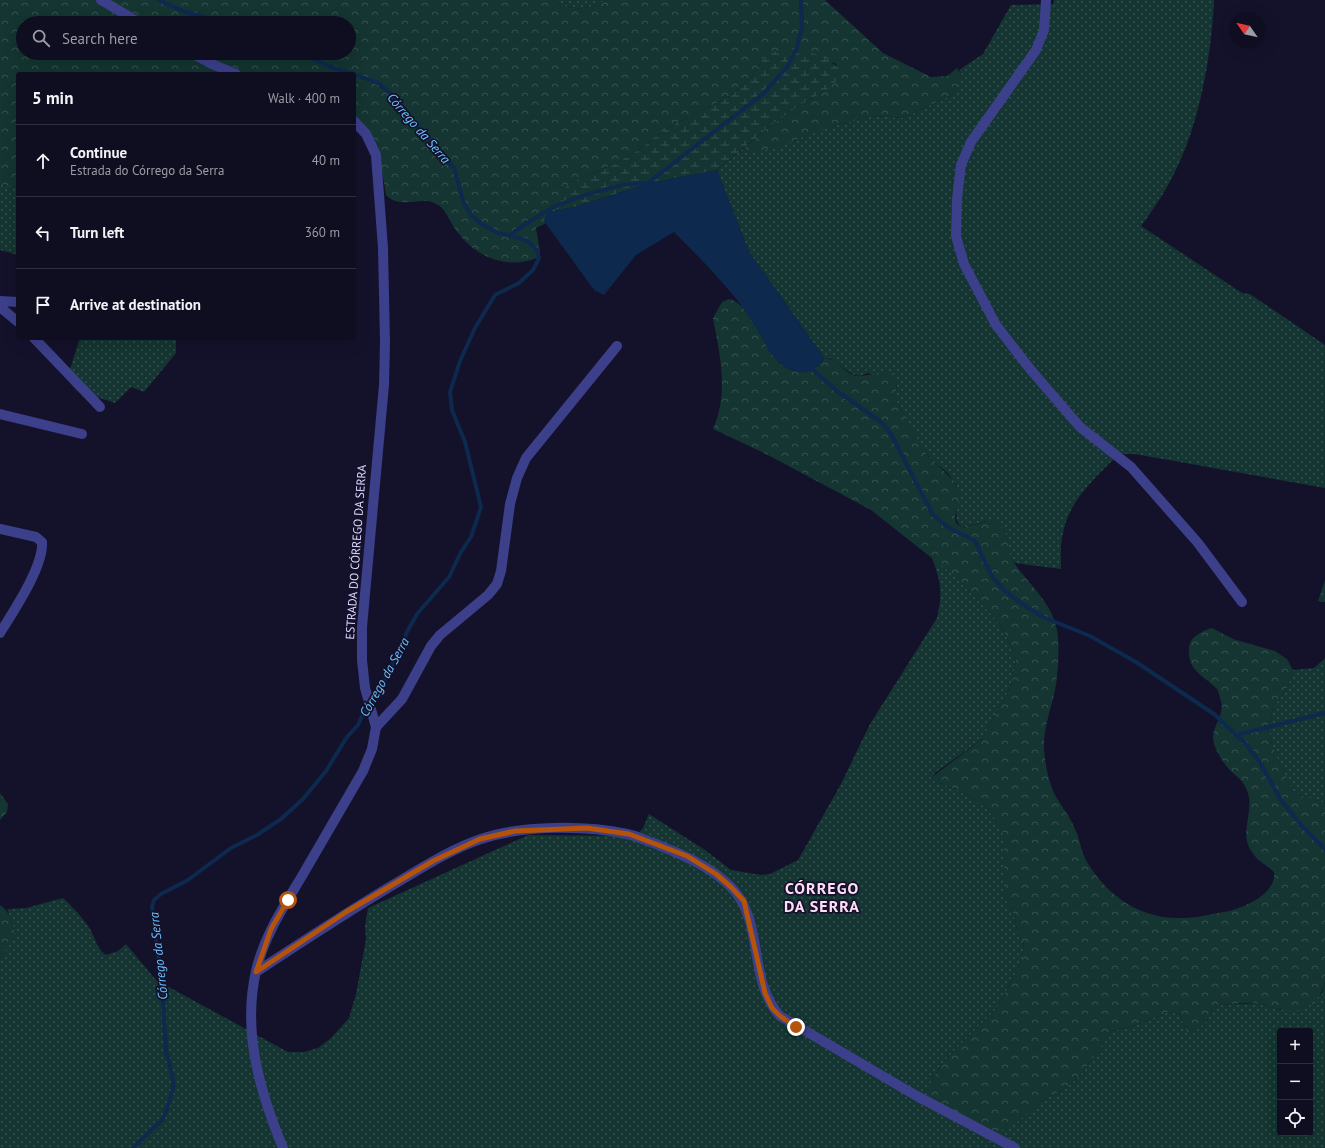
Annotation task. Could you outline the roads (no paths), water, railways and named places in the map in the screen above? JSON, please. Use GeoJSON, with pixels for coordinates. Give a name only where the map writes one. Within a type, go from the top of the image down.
{"type":"FeatureCollection","features":[{"type":"Feature","properties":{"kind":"street"},"geometry":{"type":"LineString","coordinates":[[101,0],[128,16]]}},
{"type":"Feature","properties":{"kind":"street"},"geometry":{"type":"LineString","coordinates":[[1046,0],[1044,30],[1036,50],[972,142],[961,165],[956,236],[964,264],[996,325],[1035,375],[1080,427],[1131,467],[1198,543],[1242,602]]}},
{"type":"Feature","properties":{"kind":"street"},"geometry":{"type":"LineString","coordinates":[[205,60],[231,72]]}},
{"type":"Feature","properties":{"kind":"street","name":"ESTRADA DO CÓRREGO DA SERRA"},"geometry":{"type":"LineString","coordinates":[[283,1148],[269,1114],[258,1079],[252,1042],[256,972],[271,929],[363,771],[372,749],[376,727],[365,688],[362,660],[364,594],[384,384],[385,342],[383,248],[376,155],[366,134],[356,123]]}},
{"type":"Feature","properties":{"kind":"street"},"geometry":{"type":"LineString","coordinates":[[0,301],[16,302]]}},
{"type":"Feature","properties":{"kind":"street"},"geometry":{"type":"LineString","coordinates":[[0,308],[16,320]]}},
{"type":"Feature","properties":{"kind":"street"},"geometry":{"type":"LineString","coordinates":[[36,340],[100,407]]}},
{"type":"Feature","properties":{"kind":"street"},"geometry":{"type":"LineString","coordinates":[[376,727],[402,699],[431,646],[440,635],[488,596],[497,584],[501,571],[510,504],[517,478],[526,458],[555,420],[617,346]]}},
{"type":"Feature","properties":{"kind":"street"},"geometry":{"type":"LineString","coordinates":[[0,414],[82,434]]}},
{"type":"Feature","properties":{"kind":"street"},"geometry":{"type":"LineString","coordinates":[[0,529],[36,537],[42,542],[43,551],[29,584],[0,633]]}},
{"type":"Feature","properties":{"kind":"street"},"geometry":{"type":"LineString","coordinates":[[256,972],[346,912],[433,861],[480,839],[515,831],[544,829],[587,828],[629,834],[687,856],[716,874],[744,901],[765,993],[772,1008],[780,1016],[915,1095],[1015,1148]]}},
{"type":"Feature","properties":{"kind":"water"},"geometry":{"type":"Polygon","coordinates":[[[717,170],[749,252],[824,358],[820,364],[809,371],[798,372],[792,370],[776,359],[753,322],[726,286],[674,232],[636,255],[604,295],[594,290],[544,221],[549,212],[574,207],[651,183],[717,170]]]}},
{"type":"Feature","properties":{"kind":"waterway","name":"Córrego da Serra"},"geometry":{"type":"LineString","coordinates":[[159,0],[185,12],[201,16]]}},
{"type":"Feature","properties":{"kind":"waterway"},"geometry":{"type":"LineString","coordinates":[[648,183],[764,93],[787,67],[796,50],[802,27],[801,0]]}},
{"type":"Feature","properties":{"kind":"waterway","name":"Córrego da Serra"},"geometry":{"type":"LineString","coordinates":[[315,60],[347,72]]}},
{"type":"Feature","properties":{"kind":"waterway","name":"Córrego da Serra"},"geometry":{"type":"LineString","coordinates":[[133,1148],[162,1120],[173,1089],[173,1079],[166,1051],[162,982],[152,907],[154,900],[161,894],[188,880],[231,848],[257,835],[281,819],[303,799],[326,771],[347,737],[358,725],[366,707],[383,683],[417,614],[449,577],[461,552],[471,537],[481,507],[465,442],[452,410],[450,392],[460,361],[475,328],[495,295],[519,283],[533,270],[539,258],[537,250],[526,240],[498,233],[483,225],[472,216],[464,204],[454,168],[411,119],[398,101],[380,84],[356,75]]}},
{"type":"Feature","properties":{"kind":"waterway"},"geometry":{"type":"LineString","coordinates":[[510,235],[548,210],[589,194],[605,189],[635,184],[646,183],[654,186]]}},
{"type":"Feature","properties":{"kind":"waterway"},"geometry":{"type":"LineString","coordinates":[[810,367],[837,391],[881,422],[891,434],[933,515],[949,528],[974,540],[993,578],[1004,590],[1043,617],[1090,636],[1136,662],[1214,714],[1246,744],[1259,761],[1281,800],[1301,825],[1325,849]]}},
{"type":"Feature","properties":{"kind":"waterway"},"geometry":{"type":"LineString","coordinates":[[1236,735],[1325,713]]}},
{"type":"Feature","properties":{"kind":"district","name":"CÓRREGO DA SERRA"},"geometry":{"type":"Point","coordinates":[822,897]}}]}
